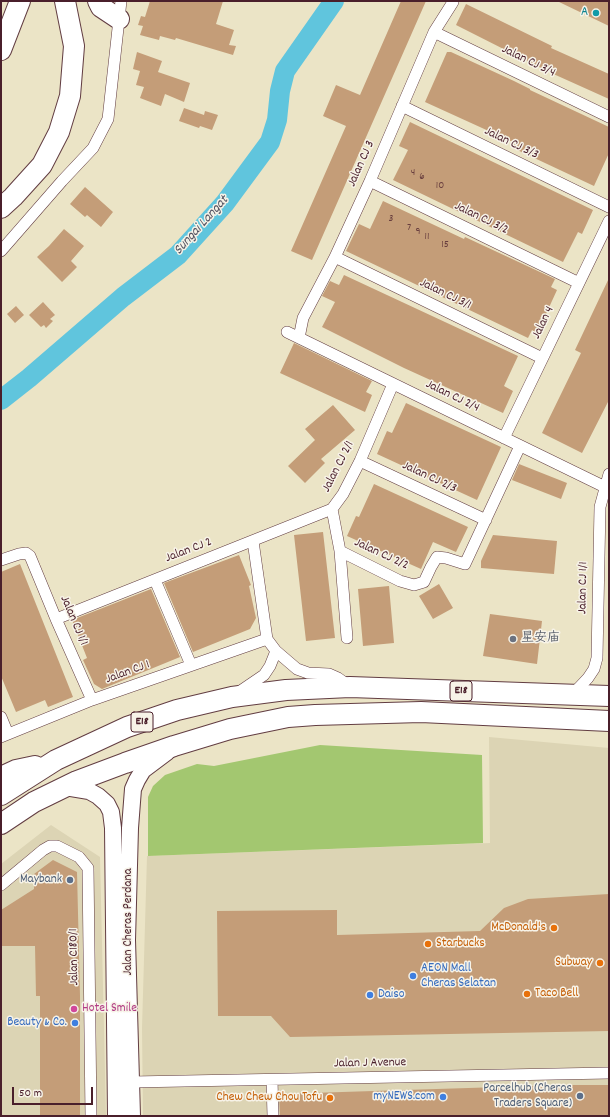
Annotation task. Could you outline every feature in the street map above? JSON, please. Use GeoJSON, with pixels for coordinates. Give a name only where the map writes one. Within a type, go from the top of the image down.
{"type":"FeatureCollection","features":[{"type":"Feature","properties":{"kind":"highway"},"geometry":{"type":"LineString","coordinates":[[1,50],[20,1]]}},
{"type":"Feature","properties":{"kind":"highway"},"geometry":{"type":"LineString","coordinates":[[1,208],[42,165],[59,132],[70,96],[74,46],[65,1]]}},
{"type":"Feature","properties":{"kind":"highway"},"geometry":{"type":"LineString","coordinates":[[98,1],[101,7],[120,10]]}},
{"type":"Feature","properties":{"kind":"highway","name":"E18"},"geometry":{"type":"LineString","coordinates":[[1,795],[56,760],[127,727],[177,710],[232,697],[286,690],[350,686],[609,696]]}},
{"type":"Feature","properties":{"kind":"highway","name":"E18"},"geometry":{"type":"LineString","coordinates":[[2,824],[34,802],[65,787],[125,763],[230,729],[288,717],[421,712],[609,721]]}},
{"type":"Feature","properties":{"kind":"highway"},"geometry":{"type":"LineString","coordinates":[[1,777],[16,770],[56,760]]}},
{"type":"Feature","properties":{"kind":"street","name":"Jalan CJ 3"},"geometry":{"type":"LineString","coordinates":[[299,338],[303,318],[335,257],[370,181],[434,32],[453,2]]}},
{"type":"Feature","properties":{"kind":"street"},"geometry":{"type":"LineString","coordinates":[[1,251],[93,148],[108,119],[120,10]]}},
{"type":"Feature","properties":{"kind":"street","name":"Jalan CJ 3/4"},"geometry":{"type":"LineString","coordinates":[[434,32],[609,117]]}},
{"type":"Feature","properties":{"kind":"street","name":"Jalan CJ 3/3"},"geometry":{"type":"LineString","coordinates":[[402,106],[609,207]]}},
{"type":"Feature","properties":{"kind":"street","name":"Jalan CJ 3/2"},"geometry":{"type":"LineString","coordinates":[[370,181],[579,283]]}},
{"type":"Feature","properties":{"kind":"street","name":"Jalan 4"},"geometry":{"type":"LineString","coordinates":[[504,438],[609,221]]}},
{"type":"Feature","properties":{"kind":"street","name":"Jalan CJ 3/1"},"geometry":{"type":"LineString","coordinates":[[335,257],[542,358]]}},
{"type":"Feature","properties":{"kind":"street","name":"Jalan CJ 2/4"},"geometry":{"type":"LineString","coordinates":[[286,332],[605,487]]}},
{"type":"Feature","properties":{"kind":"street","name":"Jalan CJ 2/1"},"geometry":{"type":"LineString","coordinates":[[347,638],[340,551],[332,509],[343,494],[360,461],[393,384]]}},
{"type":"Feature","properties":{"kind":"street"},"geometry":{"type":"LineString","coordinates":[[486,520],[520,446]]}},
{"type":"Feature","properties":{"kind":"street","name":"Jalan CJ 2/3"},"geometry":{"type":"LineString","coordinates":[[360,461],[486,520]]}},
{"type":"Feature","properties":{"kind":"street","name":"Jalan CJ 1/1"},"geometry":{"type":"LineString","coordinates":[[572,695],[588,678],[594,669],[597,658],[600,507],[609,474]]}},
{"type":"Feature","properties":{"kind":"street","name":"Jalan CJ 2"},"geometry":{"type":"LineString","coordinates":[[56,619],[332,509]]}},
{"type":"Feature","properties":{"kind":"street","name":"Jalan CJ 2/2"},"geometry":{"type":"LineString","coordinates":[[340,551],[400,581],[414,585],[424,582],[437,557],[446,558],[465,564],[486,520]]}},
{"type":"Feature","properties":{"kind":"street"},"geometry":{"type":"LineString","coordinates":[[253,541],[267,639],[276,652],[297,669],[308,673],[329,674],[350,686]]}},
{"type":"Feature","properties":{"kind":"street","name":"Jalan CJ 1/1"},"geometry":{"type":"LineString","coordinates":[[1,560],[26,553],[30,556],[92,700]]}},
{"type":"Feature","properties":{"kind":"street"},"geometry":{"type":"LineString","coordinates":[[155,580],[191,665]]}},
{"type":"Feature","properties":{"kind":"street","name":"Jalan CJ 1"},"geometry":{"type":"LineString","coordinates":[[4,735],[92,700],[267,639]]}},
{"type":"Feature","properties":{"kind":"street"},"geometry":{"type":"LineString","coordinates":[[232,697],[264,675],[276,652]]}},
{"type":"Feature","properties":{"kind":"street"},"geometry":{"type":"LineString","coordinates":[[1,717],[4,735]]}},
{"type":"Feature","properties":{"kind":"street","name":"Jalan Cheras Perdana"},"geometry":{"type":"LineString","coordinates":[[131,1115],[132,1082],[127,940],[130,828],[133,790],[143,770],[174,746]]}},
{"type":"Feature","properties":{"kind":"street","name":"Jalan Cheras Perdana"},"geometry":{"type":"LineString","coordinates":[[65,787],[94,793],[107,804],[111,812],[114,828],[116,1116]]}},
{"type":"Feature","properties":{"kind":"street","name":"Jalan C180/1"},"geometry":{"type":"LineString","coordinates":[[1,885],[43,850],[50,846],[57,846],[79,857],[88,868],[92,1116]]}},
{"type":"Feature","properties":{"kind":"street","name":"Jalan J Avenue"},"geometry":{"type":"LineString","coordinates":[[132,1082],[609,1073]]}},
{"type":"Feature","properties":{"kind":"street"},"geometry":{"type":"LineString","coordinates":[[272,1080],[273,1116]]}},
{"type":"Feature","properties":{"kind":"shaded area"},"geometry":{"type":"Polygon","coordinates":[[[489,737],[609,748],[609,1116],[143,1116],[142,1028],[147,856],[490,843],[489,737]]]}},
{"type":"Feature","properties":{"kind":"shaded area"},"geometry":{"type":"Polygon","coordinates":[[[51,825],[100,857],[106,1116],[1,1116],[1,864],[51,825]]]}},
{"type":"Feature","properties":{"kind":"green space"},"geometry":{"type":"Polygon","coordinates":[[[320,745],[482,755],[483,843],[148,856],[148,797],[153,786],[165,775],[197,764],[214,766],[320,745]]]}},
{"type":"Feature","properties":{"kind":"building"},"geometry":{"type":"Polygon","coordinates":[[[150,1],[223,1],[216,24],[234,30],[229,45],[236,46],[233,55],[176,38],[175,40],[160,36],[159,40],[140,35],[143,26],[138,25],[141,16],[145,17],[150,1]]]}},
{"type":"Feature","properties":{"kind":"building"},"geometry":{"type":"Polygon","coordinates":[[[401,1],[426,1],[312,260],[291,251],[346,126],[323,116],[336,85],[360,95],[401,1]]]}},
{"type":"Feature","properties":{"kind":"building","name":"A"},"geometry":{"type":"Polygon","coordinates":[[[557,1],[609,1],[609,26],[557,1]]]}},
{"type":"Feature","properties":{"kind":"building"},"geometry":{"type":"Polygon","coordinates":[[[466,4],[552,46],[551,48],[609,74],[609,99],[549,72],[456,25],[466,4]]]}},
{"type":"Feature","properties":{"kind":"building"},"geometry":{"type":"Polygon","coordinates":[[[137,52],[162,61],[158,72],[190,83],[184,102],[165,94],[161,106],[140,98],[144,87],[136,85],[140,71],[133,69],[137,52]]]}},
{"type":"Feature","properties":{"kind":"building"},"geometry":{"type":"Polygon","coordinates":[[[447,52],[451,52],[514,81],[609,127],[609,153],[594,186],[513,148],[515,143],[425,102],[447,52]]]}},
{"type":"Feature","properties":{"kind":"building"},"geometry":{"type":"Polygon","coordinates":[[[184,108],[204,115],[205,111],[218,115],[212,130],[200,126],[199,128],[179,121],[184,108]]]}},
{"type":"Feature","properties":{"kind":"building"},"geometry":{"type":"Polygon","coordinates":[[[410,122],[593,210],[582,234],[578,232],[563,262],[393,180],[408,150],[399,146],[410,122]]]}},
{"type":"Feature","properties":{"kind":"building"},"geometry":{"type":"Polygon","coordinates":[[[85,187],[113,212],[101,227],[87,215],[85,217],[70,204],[85,187]]]}},
{"type":"Feature","properties":{"kind":"building"},"geometry":{"type":"Polygon","coordinates":[[[383,201],[555,279],[551,287],[557,290],[539,334],[532,330],[528,338],[346,251],[359,224],[370,229],[383,201]]]}},
{"type":"Feature","properties":{"kind":"building"},"geometry":{"type":"Polygon","coordinates":[[[64,229],[84,246],[71,261],[77,267],[62,282],[37,257],[64,229]]]}},
{"type":"Feature","properties":{"kind":"building"},"geometry":{"type":"Polygon","coordinates":[[[344,275],[518,356],[504,386],[513,391],[503,413],[404,368],[322,327],[335,302],[322,296],[330,281],[339,285],[344,275]]]}},
{"type":"Feature","properties":{"kind":"building"},"geometry":{"type":"Polygon","coordinates":[[[609,278],[609,400],[582,453],[542,433],[581,353],[575,350],[609,278]]]}},
{"type":"Feature","properties":{"kind":"building"},"geometry":{"type":"Polygon","coordinates":[[[43,302],[55,315],[50,319],[53,321],[46,328],[44,325],[41,327],[29,315],[43,302]]]}},
{"type":"Feature","properties":{"kind":"building"},"geometry":{"type":"Polygon","coordinates":[[[16,306],[24,315],[15,323],[7,314],[16,306]]]}},
{"type":"Feature","properties":{"kind":"building"},"geometry":{"type":"Polygon","coordinates":[[[294,343],[372,381],[366,392],[372,395],[365,412],[280,373],[294,343]]]}},
{"type":"Feature","properties":{"kind":"building"},"geometry":{"type":"Polygon","coordinates":[[[406,403],[501,447],[477,500],[377,454],[387,431],[392,433],[406,403]]]}},
{"type":"Feature","properties":{"kind":"building"},"geometry":{"type":"Polygon","coordinates":[[[333,405],[355,430],[321,459],[325,463],[305,483],[288,466],[315,440],[305,429],[333,405]]]}},
{"type":"Feature","properties":{"kind":"building"},"geometry":{"type":"Polygon","coordinates":[[[519,464],[567,483],[561,499],[512,480],[519,464]]]}},
{"type":"Feature","properties":{"kind":"building"},"geometry":{"type":"Polygon","coordinates":[[[374,484],[468,527],[456,552],[433,542],[421,569],[347,536],[356,516],[359,517],[374,484]]]}},
{"type":"Feature","properties":{"kind":"building"},"geometry":{"type":"Polygon","coordinates":[[[323,532],[335,638],[306,641],[294,535],[323,532]]]}},
{"type":"Feature","properties":{"kind":"building"},"geometry":{"type":"Polygon","coordinates":[[[493,535],[557,541],[554,574],[481,568],[481,561],[493,535]]]}},
{"type":"Feature","properties":{"kind":"building"},"geometry":{"type":"Polygon","coordinates":[[[239,555],[251,585],[249,586],[256,618],[250,629],[193,652],[164,583],[239,555]]]}},
{"type":"Feature","properties":{"kind":"building"},"geometry":{"type":"Polygon","coordinates":[[[20,564],[73,697],[48,707],[45,700],[16,712],[1,676],[1,572],[20,564]]]}},
{"type":"Feature","properties":{"kind":"building"},"geometry":{"type":"Polygon","coordinates":[[[439,584],[453,608],[433,619],[419,596],[439,584]]]}},
{"type":"Feature","properties":{"kind":"building"},"geometry":{"type":"Polygon","coordinates":[[[389,586],[394,643],[363,646],[358,589],[389,586]]]}},
{"type":"Feature","properties":{"kind":"building"},"geometry":{"type":"Polygon","coordinates":[[[151,589],[180,657],[102,689],[94,684],[83,660],[87,658],[72,620],[151,589]]]}},
{"type":"Feature","properties":{"kind":"building","name":"星安庙"},"geometry":{"type":"Polygon","coordinates":[[[490,614],[542,621],[537,664],[483,656],[490,614]]]}},
{"type":"Feature","properties":{"kind":"building"},"geometry":{"type":"Polygon","coordinates":[[[53,860],[77,872],[80,996],[80,1116],[40,1116],[40,996],[36,996],[35,946],[1,946],[1,910],[34,889],[34,874],[53,860]]]}},
{"type":"Feature","properties":{"kind":"building","name":"AEON Mall Cheras Selatan"},"geometry":{"type":"Polygon","coordinates":[[[609,894],[609,1031],[290,1037],[271,1016],[218,1016],[217,911],[337,910],[337,935],[480,931],[504,908],[528,899],[609,894]]]}},
{"type":"Feature","properties":{"kind":"building"},"geometry":{"type":"Polygon","coordinates":[[[563,1085],[609,1085],[609,1116],[280,1116],[279,1094],[563,1085]]]}},
{"type":"Feature","properties":{"kind":"waterway","name":"Sungai Langat"},"geometry":{"type":"LineString","coordinates":[[1,400],[29,378],[123,297],[178,255],[225,203],[270,142],[277,120],[280,91],[285,71],[334,1]]}},
{"type":"Feature","properties":{"kind":"place","name":"A"},"geometry":{"type":"Point","coordinates":[596,13]}},
{"type":"Feature","properties":{"kind":"place","name":"星安庙"},"geometry":{"type":"Point","coordinates":[513,639]}},
{"type":"Feature","properties":{"kind":"place","name":"Maybank"},"geometry":{"type":"Point","coordinates":[70,880]}},
{"type":"Feature","properties":{"kind":"place","name":"McDonald's"},"geometry":{"type":"Point","coordinates":[554,928]}},
{"type":"Feature","properties":{"kind":"place","name":"Starbucks"},"geometry":{"type":"Point","coordinates":[428,944]}},
{"type":"Feature","properties":{"kind":"place","name":"Subway"},"geometry":{"type":"Point","coordinates":[600,963]}},
{"type":"Feature","properties":{"kind":"place","name":"AEON Mall Cheras Selatan"},"geometry":{"type":"Point","coordinates":[413,976]}},
{"type":"Feature","properties":{"kind":"place","name":"Taco Bell"},"geometry":{"type":"Point","coordinates":[527,994]}},
{"type":"Feature","properties":{"kind":"place","name":"Daiso"},"geometry":{"type":"Point","coordinates":[370,995]}},
{"type":"Feature","properties":{"kind":"place","name":"Hotel Smile"},"geometry":{"type":"Point","coordinates":[74,1009]}},
{"type":"Feature","properties":{"kind":"place","name":"Beauty & Co."},"geometry":{"type":"Point","coordinates":[75,1023]}},
{"type":"Feature","properties":{"kind":"place","name":"Parcelhub (Cheras Traders Square)"},"geometry":{"type":"Point","coordinates":[580,1096]}},
{"type":"Feature","properties":{"kind":"place","name":"myNEWS.com"},"geometry":{"type":"Point","coordinates":[443,1097]}},
{"type":"Feature","properties":{"kind":"place","name":"Chew Chew Chou Tofu"},"geometry":{"type":"Point","coordinates":[330,1098]}}]}
